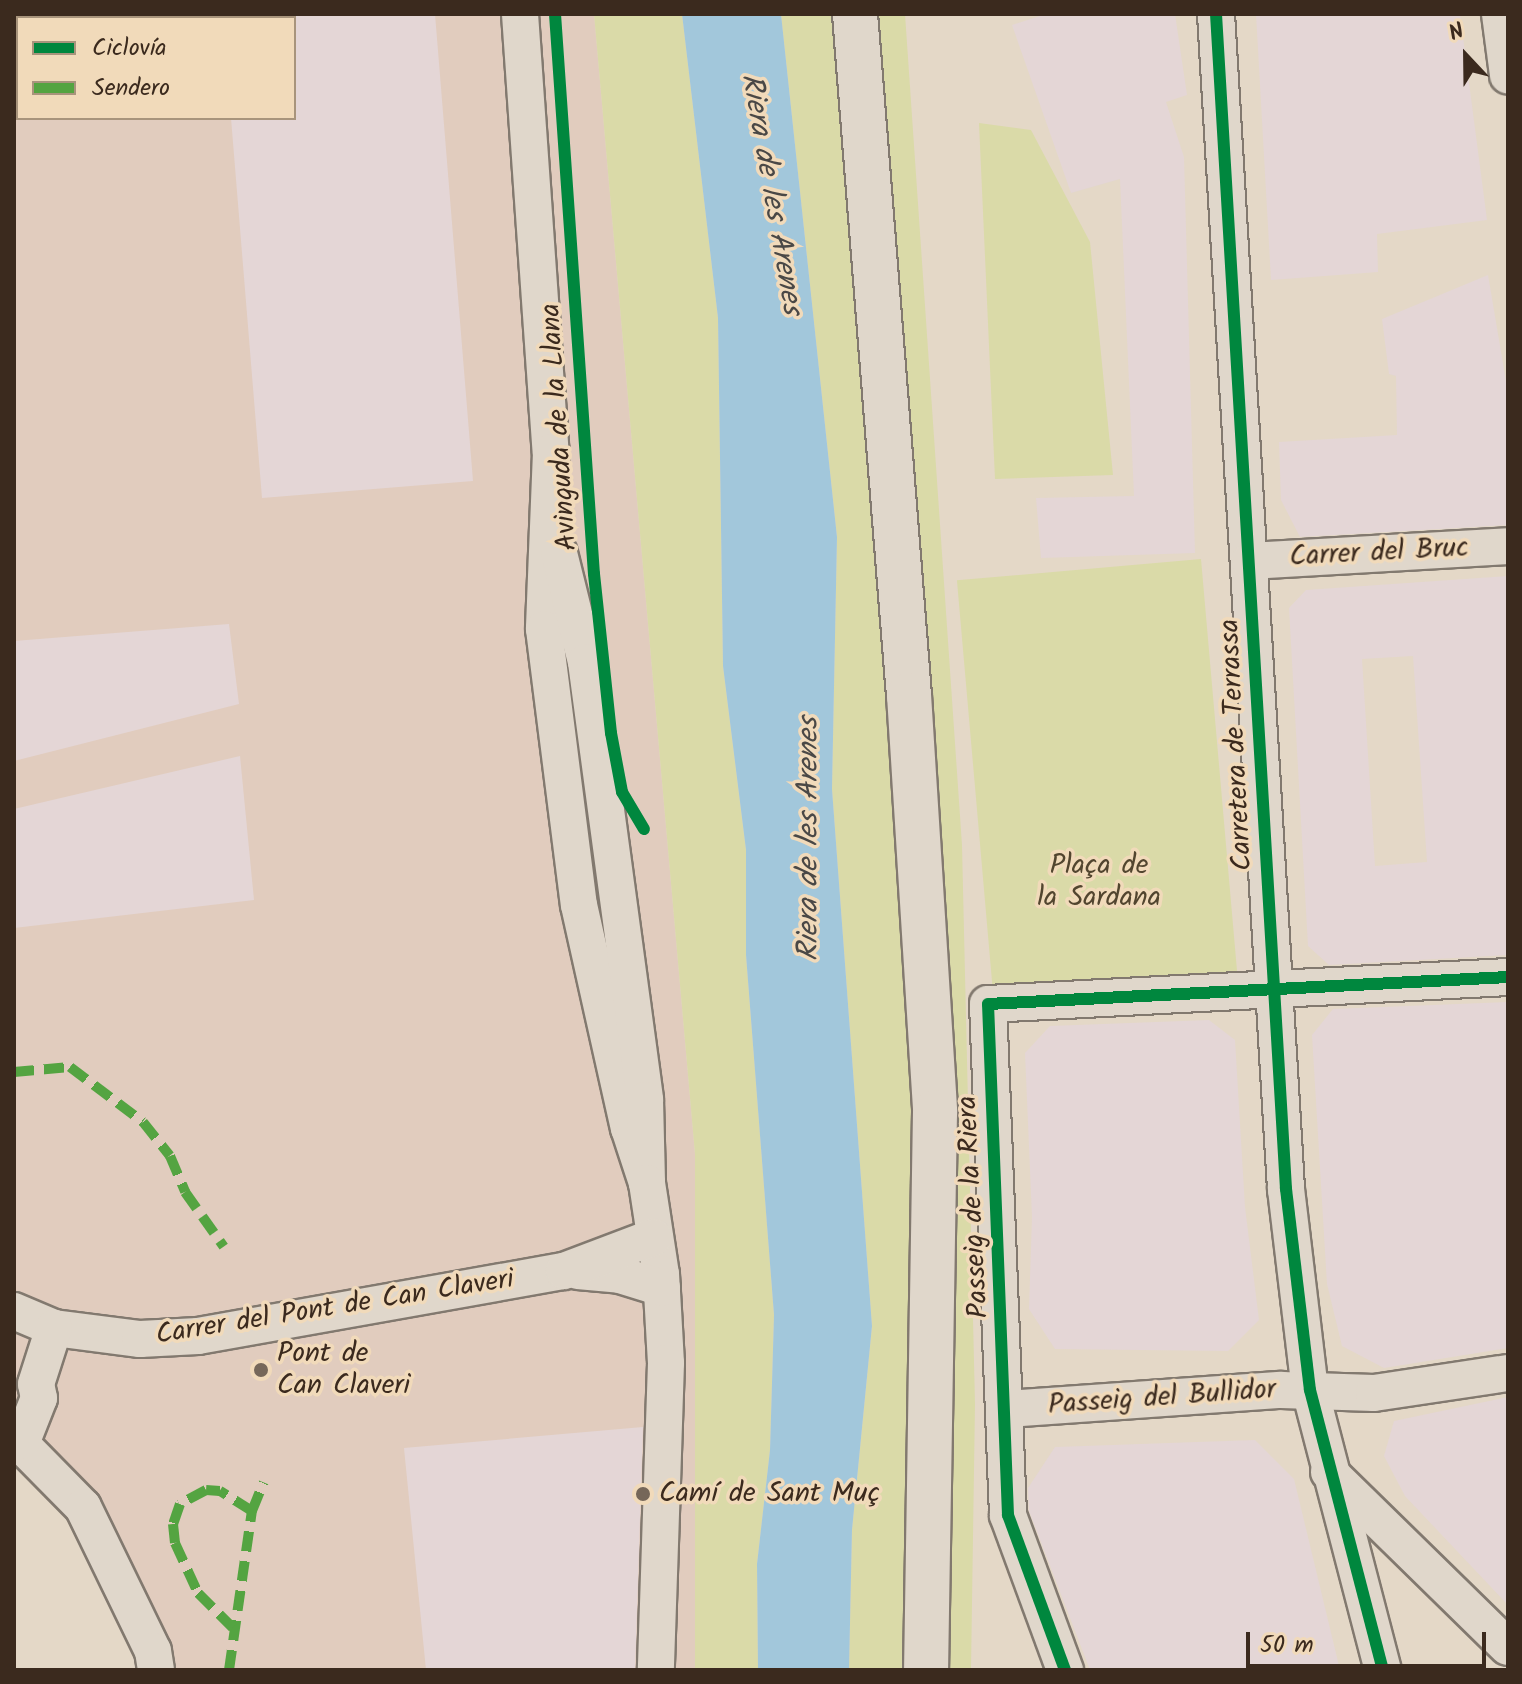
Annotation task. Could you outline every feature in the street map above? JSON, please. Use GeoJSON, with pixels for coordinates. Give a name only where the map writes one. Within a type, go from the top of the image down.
{"type":"FeatureCollection","features":[{"type":"Feature","properties":{"kind":"main road"},"geometry":{"type":"LineString","coordinates":[[855,14],[909,695],[935,1097],[926,1670]]}},
{"type":"Feature","properties":{"kind":"street","name":"Avinguda de la Llana"},"geometry":{"type":"LineString","coordinates":[[520,14],[551,452],[550,525],[588,675],[645,1100],[647,1183],[656,1245]]}},
{"type":"Feature","properties":{"kind":"street","name":"Carretera de Terrassa"},"geometry":{"type":"LineString","coordinates":[[1216,14],[1286,1189],[1310,1390],[1328,1471],[1383,1670]]}},
{"type":"Feature","properties":{"kind":"street"},"geometry":{"type":"LineString","coordinates":[[1500,14],[1508,75]]}},
{"type":"Feature","properties":{"kind":"street","name":"Carrer del Bruc"},"geometry":{"type":"LineString","coordinates":[[1250,561],[1508,546]]}},
{"type":"Feature","properties":{"kind":"street"},"geometry":{"type":"LineString","coordinates":[[1274,987],[1508,977]]}},
{"type":"Feature","properties":{"kind":"street","name":"Passeig de la Riera"},"geometry":{"type":"LineString","coordinates":[[1065,1670],[1008,1515],[1007,1409],[988,1004],[1274,987]]}},
{"type":"Feature","properties":{"kind":"street"},"geometry":{"type":"LineString","coordinates":[[656,1245],[666,1363],[656,1670]]}},
{"type":"Feature","properties":{"kind":"street","name":"Carrer del Pont de Can Claveri"},"geometry":{"type":"LineString","coordinates":[[14,1311],[54,1328],[140,1339],[198,1336],[564,1271],[656,1245]]}},
{"type":"Feature","properties":{"kind":"street","name":"Carrer del Pont de Can Claveri"},"geometry":{"type":"LineString","coordinates":[[564,1271],[620,1275],[662,1288]]}},
{"type":"Feature","properties":{"kind":"street"},"geometry":{"type":"LineString","coordinates":[[54,1328],[36,1384],[39,1398],[18,1439],[83,1507],[153,1651],[156,1670]]}},
{"type":"Feature","properties":{"kind":"street","name":"Passeig del Bullidor"},"geometry":{"type":"LineString","coordinates":[[1007,1409],[1310,1390],[1374,1393],[1508,1373]]}},
{"type":"Feature","properties":{"kind":"street"},"geometry":{"type":"LineString","coordinates":[[1328,1471],[1508,1647]]}},
{"type":"Feature","properties":{"kind":"shaded area"},"geometry":{"type":"Polygon","coordinates":[[[14,14],[594,14],[695,1154],[695,1670],[141,1670],[69,1512],[14,1450],[14,14]]]}},
{"type":"Feature","properties":{"kind":"green space"},"geometry":{"type":"Polygon","coordinates":[[[594,14],[682,14],[718,318],[723,666],[746,850],[746,955],[774,1315],[770,1450],[757,1564],[758,1670],[695,1670],[695,1154],[594,14]]]}},
{"type":"Feature","properties":{"kind":"green space"},"geometry":{"type":"Polygon","coordinates":[[[781,14],[905,14],[962,845],[975,1404],[971,1670],[849,1670],[852,1530],[872,1326],[832,789],[837,537],[781,14]]]}},
{"type":"Feature","properties":{"kind":"green space"},"geometry":{"type":"Polygon","coordinates":[[[979,123],[1031,130],[1090,242],[1113,475],[995,479],[979,123]]]}},
{"type":"Feature","properties":{"kind":"green space","name":"Plaça de la Sardana"},"geometry":{"type":"Polygon","coordinates":[[[1201,559],[1240,1002],[996,1024],[957,580],[1201,559]]]}},
{"type":"Feature","properties":{"kind":"water","name":"Riera de les Arenes"},"geometry":{"type":"Polygon","coordinates":[[[682,14],[781,14],[837,537],[832,789],[872,1326],[852,1530],[849,1670],[758,1670],[757,1564],[770,1450],[774,1315],[746,955],[746,850],[723,666],[718,318],[682,14]]]}},
{"type":"Feature","properties":{"kind":"building"},"geometry":{"type":"Polygon","coordinates":[[[435,14],[473,481],[262,498],[231,120],[296,120],[294,16],[435,14]]]}},
{"type":"Feature","properties":{"kind":"building"},"geometry":{"type":"Polygon","coordinates":[[[1046,14],[1175,14],[1187,95],[1166,102],[1184,157],[1195,553],[1041,558],[1036,498],[1134,496],[1120,179],[1071,193],[1012,25],[1046,14]]]}},
{"type":"Feature","properties":{"kind":"building"},"geometry":{"type":"Polygon","coordinates":[[[1256,14],[1460,14],[1487,220],[1377,234],[1378,272],[1271,280],[1256,14]]]}},
{"type":"Feature","properties":{"kind":"building"},"geometry":{"type":"Polygon","coordinates":[[[1488,275],[1508,393],[1508,525],[1300,537],[1281,500],[1279,442],[1397,435],[1396,376],[1389,374],[1382,319],[1488,275]]]}},
{"type":"Feature","properties":{"kind":"building"},"geometry":{"type":"Polygon","coordinates":[[[1508,576],[1508,955],[1329,965],[1308,946],[1289,608],[1306,590],[1508,576]],[[1413,656],[1362,659],[1375,866],[1427,862],[1413,656]]]}},
{"type":"Feature","properties":{"kind":"building"},"geometry":{"type":"Polygon","coordinates":[[[229,624],[239,704],[14,761],[14,641],[229,624]]]}},
{"type":"Feature","properties":{"kind":"building"},"geometry":{"type":"Polygon","coordinates":[[[240,756],[254,900],[14,928],[14,809],[240,756]]]}},
{"type":"Feature","properties":{"kind":"building"},"geometry":{"type":"Polygon","coordinates":[[[1508,1002],[1508,1348],[1384,1368],[1342,1346],[1327,1284],[1312,1035],[1333,1009],[1508,1002]]]}},
{"type":"Feature","properties":{"kind":"building"},"geometry":{"type":"Polygon","coordinates":[[[1209,1020],[1235,1040],[1245,1207],[1259,1320],[1228,1351],[1055,1349],[1029,1309],[1032,1217],[1025,1053],[1050,1026],[1209,1020]]]}},
{"type":"Feature","properties":{"kind":"building"},"geometry":{"type":"Polygon","coordinates":[[[1508,1397],[1508,1605],[1405,1496],[1384,1456],[1394,1421],[1508,1397]]]}},
{"type":"Feature","properties":{"kind":"building"},"geometry":{"type":"Polygon","coordinates":[[[643,1427],[635,1670],[426,1670],[404,1448],[643,1427]]]}},
{"type":"Feature","properties":{"kind":"building"},"geometry":{"type":"Polygon","coordinates":[[[1255,1440],[1294,1479],[1340,1670],[1090,1670],[1029,1511],[1028,1488],[1055,1447],[1255,1440]]]}},
{"type":"Feature","properties":{"kind":"marked path"},"geometry":{"type":"LineString","coordinates":[[14,1072],[70,1067],[143,1122],[170,1156],[185,1192],[224,1247]]}},
{"type":"Feature","properties":{"kind":"marked path"},"geometry":{"type":"LineString","coordinates":[[252,1511],[264,1482]]}},
{"type":"Feature","properties":{"kind":"marked path"},"geometry":{"type":"LineString","coordinates":[[229,1670],[252,1511],[220,1491],[206,1490],[180,1504],[173,1524],[175,1543],[198,1593],[233,1628]]}},
{"type":"Feature","properties":{"kind":"cycle path"},"geometry":{"type":"LineString","coordinates":[[555,14],[594,574],[611,733],[622,792],[644,829]]}},
{"type":"Feature","properties":{"kind":"cycle path"},"geometry":{"type":"LineString","coordinates":[[1216,14],[1286,1189],[1310,1390],[1383,1670]]}},
{"type":"Feature","properties":{"kind":"cycle path"},"geometry":{"type":"LineString","coordinates":[[1065,1670],[1008,1515],[988,1004],[1508,977]]}},
{"type":"Feature","properties":{"kind":"place","name":"Pont de Can Claveri"},"geometry":{"type":"Point","coordinates":[261,1370]}},
{"type":"Feature","properties":{"kind":"place","name":"Camí de Sant Muç"},"geometry":{"type":"Point","coordinates":[643,1494]}}]}
